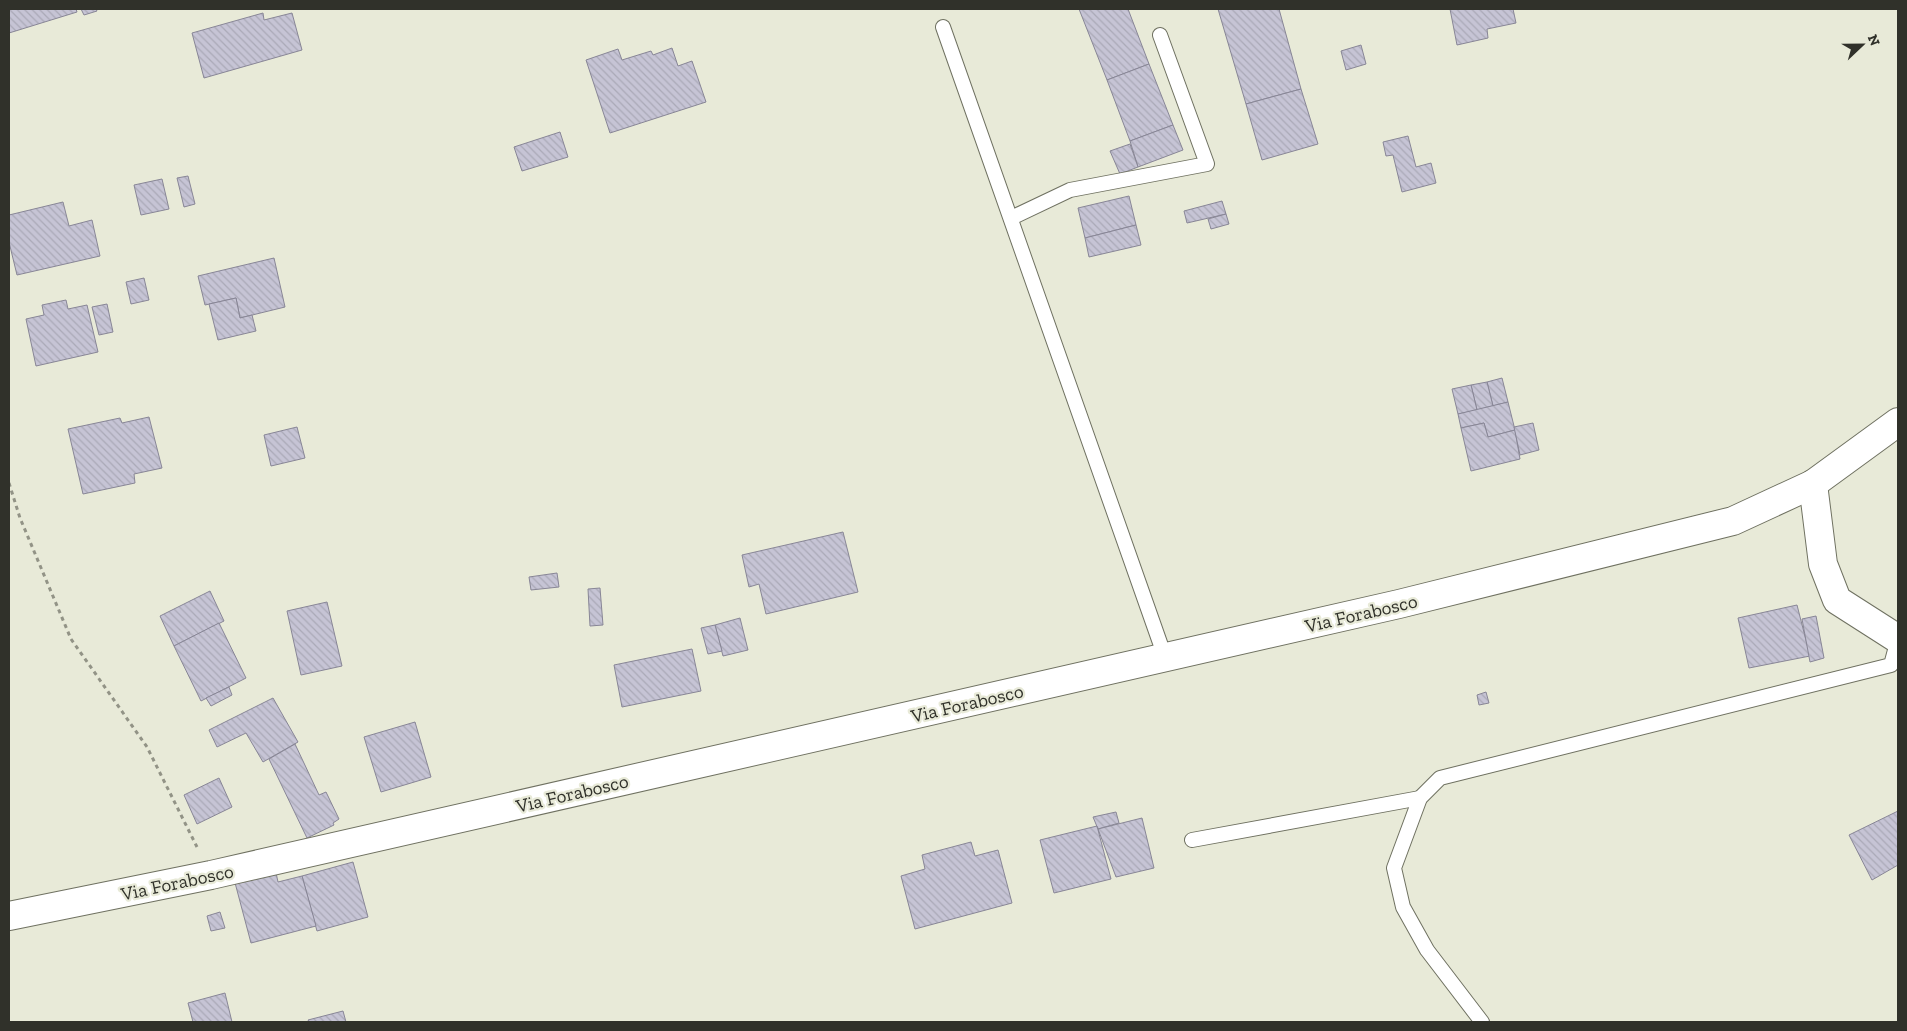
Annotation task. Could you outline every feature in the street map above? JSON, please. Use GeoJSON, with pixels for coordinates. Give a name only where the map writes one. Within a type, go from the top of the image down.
{"type":"FeatureCollection","features":[{"type":"Feature","properties":{"kind":"street","name":"Via Forabosco"},"geometry":{"type":"LineString","coordinates":[[9,916],[211,875],[1166,658],[1399,604],[1733,521],[1813,484],[1898,422]]}},
{"type":"Feature","properties":{"kind":"street"},"geometry":{"type":"LineString","coordinates":[[1813,484],[1823,564],[1837,600],[1898,639]]}},
{"type":"Feature","properties":{"kind":"lane"},"geometry":{"type":"LineString","coordinates":[[943,27],[1166,658]]}},
{"type":"Feature","properties":{"kind":"lane"},"geometry":{"type":"LineString","coordinates":[[1011,218],[1070,190],[1207,164],[1160,35]]}},
{"type":"Feature","properties":{"kind":"lane"},"geometry":{"type":"LineString","coordinates":[[1482,1022],[1427,950],[1403,908],[1394,868],[1420,798],[1440,778],[1890,665],[1898,639]]}},
{"type":"Feature","properties":{"kind":"lane"},"geometry":{"type":"LineString","coordinates":[[1192,840],[1420,798]]}},
{"type":"Feature","properties":{"kind":"path"},"geometry":{"type":"LineString","coordinates":[[9,483],[20,518],[71,639],[147,747],[211,875]]}},
{"type":"Feature","properties":{"kind":"building"},"geometry":{"type":"Polygon","coordinates":[[[9,9],[76,9],[77,12],[9,33],[9,9]]]}},
{"type":"Feature","properties":{"kind":"building"},"geometry":{"type":"Polygon","coordinates":[[[81,9],[96,9],[97,11],[84,15],[81,9]]]}},
{"type":"Feature","properties":{"kind":"building"},"geometry":{"type":"Polygon","coordinates":[[[1079,9],[1128,9],[1149,64],[1107,80],[1079,9]]]}},
{"type":"Feature","properties":{"kind":"building"},"geometry":{"type":"Polygon","coordinates":[[[1218,9],[1279,9],[1301,89],[1246,104],[1218,9]]]}},
{"type":"Feature","properties":{"kind":"building"},"geometry":{"type":"Polygon","coordinates":[[[1450,9],[1513,9],[1516,23],[1487,29],[1488,38],[1457,45],[1450,9]]]}},
{"type":"Feature","properties":{"kind":"building"},"geometry":{"type":"Polygon","coordinates":[[[263,13],[264,20],[292,13],[302,50],[204,78],[192,33],[263,13]]]}},
{"type":"Feature","properties":{"kind":"building"},"geometry":{"type":"Polygon","coordinates":[[[1361,45],[1366,64],[1346,70],[1341,51],[1361,45]]]}},
{"type":"Feature","properties":{"kind":"building"},"geometry":{"type":"Polygon","coordinates":[[[672,48],[678,66],[692,61],[706,102],[610,133],[586,60],[618,49],[622,60],[651,51],[653,55],[672,48]]]}},
{"type":"Feature","properties":{"kind":"building"},"geometry":{"type":"Polygon","coordinates":[[[1149,64],[1173,125],[1130,141],[1107,80],[1149,64]]]}},
{"type":"Feature","properties":{"kind":"building"},"geometry":{"type":"Polygon","coordinates":[[[1301,89],[1318,144],[1262,160],[1246,104],[1301,89]]]}},
{"type":"Feature","properties":{"kind":"building"},"geometry":{"type":"Polygon","coordinates":[[[1173,125],[1183,150],[1138,167],[1130,141],[1173,125]]]}},
{"type":"Feature","properties":{"kind":"building"},"geometry":{"type":"Polygon","coordinates":[[[560,132],[568,157],[522,171],[514,147],[560,132]]]}},
{"type":"Feature","properties":{"kind":"building"},"geometry":{"type":"Polygon","coordinates":[[[1408,136],[1416,167],[1431,163],[1436,183],[1402,192],[1393,155],[1386,156],[1383,142],[1408,136]]]}},
{"type":"Feature","properties":{"kind":"building"},"geometry":{"type":"Polygon","coordinates":[[[1130,144],[1138,167],[1120,174],[1110,151],[1130,144]]]}},
{"type":"Feature","properties":{"kind":"building"},"geometry":{"type":"Polygon","coordinates":[[[188,176],[195,204],[184,207],[177,178],[188,176]]]}},
{"type":"Feature","properties":{"kind":"building"},"geometry":{"type":"Polygon","coordinates":[[[162,179],[169,209],[141,215],[134,185],[162,179]]]}},
{"type":"Feature","properties":{"kind":"building"},"geometry":{"type":"Polygon","coordinates":[[[1129,196],[1136,225],[1085,238],[1078,208],[1129,196]]]}},
{"type":"Feature","properties":{"kind":"building"},"geometry":{"type":"Polygon","coordinates":[[[1222,201],[1226,214],[1187,223],[1184,211],[1222,201]]]}},
{"type":"Feature","properties":{"kind":"building"},"geometry":{"type":"Polygon","coordinates":[[[63,202],[69,226],[92,220],[100,256],[17,275],[9,242],[9,215],[63,202]]]}},
{"type":"Feature","properties":{"kind":"building"},"geometry":{"type":"Polygon","coordinates":[[[1226,214],[1229,224],[1211,229],[1208,219],[1226,214]]]}},
{"type":"Feature","properties":{"kind":"building"},"geometry":{"type":"Polygon","coordinates":[[[1136,225],[1141,245],[1089,257],[1085,238],[1136,225]]]}},
{"type":"Feature","properties":{"kind":"building"},"geometry":{"type":"Polygon","coordinates":[[[274,258],[285,307],[240,318],[236,298],[205,305],[198,276],[274,258]]]}},
{"type":"Feature","properties":{"kind":"building"},"geometry":{"type":"Polygon","coordinates":[[[144,278],[149,300],[131,304],[126,282],[144,278]]]}},
{"type":"Feature","properties":{"kind":"building"},"geometry":{"type":"Polygon","coordinates":[[[236,298],[240,318],[252,315],[256,331],[218,340],[209,304],[236,298]]]}},
{"type":"Feature","properties":{"kind":"building"},"geometry":{"type":"Polygon","coordinates":[[[66,300],[68,309],[87,305],[98,352],[36,366],[26,319],[44,315],[42,305],[66,300]]]}},
{"type":"Feature","properties":{"kind":"building"},"geometry":{"type":"Polygon","coordinates":[[[107,304],[113,332],[99,335],[92,307],[107,304]]]}},
{"type":"Feature","properties":{"kind":"building"},"geometry":{"type":"Polygon","coordinates":[[[1502,378],[1508,402],[1493,406],[1487,382],[1502,378]]]}},
{"type":"Feature","properties":{"kind":"building"},"geometry":{"type":"Polygon","coordinates":[[[1487,382],[1493,406],[1477,410],[1471,385],[1487,382]]]}},
{"type":"Feature","properties":{"kind":"building"},"geometry":{"type":"Polygon","coordinates":[[[1471,385],[1477,410],[1458,414],[1452,389],[1471,385]]]}},
{"type":"Feature","properties":{"kind":"building"},"geometry":{"type":"Polygon","coordinates":[[[1508,402],[1515,430],[1488,437],[1484,423],[1461,428],[1458,414],[1508,402]]]}},
{"type":"Feature","properties":{"kind":"building"},"geometry":{"type":"Polygon","coordinates":[[[149,417],[162,468],[134,474],[135,483],[83,494],[68,429],[120,418],[122,423],[149,417]]]}},
{"type":"Feature","properties":{"kind":"building"},"geometry":{"type":"Polygon","coordinates":[[[1484,423],[1488,437],[1515,430],[1520,459],[1471,471],[1461,428],[1484,423]]]}},
{"type":"Feature","properties":{"kind":"building"},"geometry":{"type":"Polygon","coordinates":[[[1533,423],[1539,450],[1520,455],[1514,427],[1533,423]]]}},
{"type":"Feature","properties":{"kind":"building"},"geometry":{"type":"Polygon","coordinates":[[[297,427],[305,458],[271,466],[264,435],[297,427]]]}},
{"type":"Feature","properties":{"kind":"building"},"geometry":{"type":"Polygon","coordinates":[[[843,532],[858,592],[766,614],[759,584],[749,587],[742,555],[843,532]]]}},
{"type":"Feature","properties":{"kind":"building"},"geometry":{"type":"Polygon","coordinates":[[[557,573],[559,587],[531,590],[529,577],[557,573]]]}},
{"type":"Feature","properties":{"kind":"building"},"geometry":{"type":"Polygon","coordinates":[[[600,588],[603,625],[590,626],[588,589],[600,588]]]}},
{"type":"Feature","properties":{"kind":"building"},"geometry":{"type":"Polygon","coordinates":[[[210,591],[224,621],[174,646],[160,616],[210,591]]]}},
{"type":"Feature","properties":{"kind":"building"},"geometry":{"type":"Polygon","coordinates":[[[327,602],[342,666],[301,675],[287,611],[327,602]]]}},
{"type":"Feature","properties":{"kind":"building"},"geometry":{"type":"Polygon","coordinates":[[[1797,605],[1810,656],[1749,668],[1738,618],[1797,605]]]}},
{"type":"Feature","properties":{"kind":"building"},"geometry":{"type":"Polygon","coordinates":[[[1816,616],[1824,658],[1810,662],[1802,619],[1816,616]]]}},
{"type":"Feature","properties":{"kind":"building"},"geometry":{"type":"Polygon","coordinates":[[[740,618],[748,650],[723,656],[715,625],[740,618]]]}},
{"type":"Feature","properties":{"kind":"building"},"geometry":{"type":"Polygon","coordinates":[[[219,623],[246,678],[201,701],[174,646],[219,623]]]}},
{"type":"Feature","properties":{"kind":"building"},"geometry":{"type":"Polygon","coordinates":[[[715,625],[722,651],[708,654],[701,628],[715,625]]]}},
{"type":"Feature","properties":{"kind":"building"},"geometry":{"type":"Polygon","coordinates":[[[692,649],[701,691],[622,707],[614,665],[692,649]]]}},
{"type":"Feature","properties":{"kind":"building"},"geometry":{"type":"Polygon","coordinates":[[[229,687],[232,695],[211,706],[206,698],[229,687]]]}},
{"type":"Feature","properties":{"kind":"building"},"geometry":{"type":"Polygon","coordinates":[[[1486,692],[1489,703],[1479,705],[1477,695],[1486,692]]]}},
{"type":"Feature","properties":{"kind":"building"},"geometry":{"type":"Polygon","coordinates":[[[273,698],[298,742],[263,762],[246,733],[217,747],[209,730],[273,698]]]}},
{"type":"Feature","properties":{"kind":"building"},"geometry":{"type":"Polygon","coordinates":[[[415,722],[431,777],[381,792],[364,737],[415,722]]]}},
{"type":"Feature","properties":{"kind":"building"},"geometry":{"type":"Polygon","coordinates":[[[295,744],[319,795],[326,792],[339,819],[333,823],[334,825],[307,838],[269,759],[295,744]]]}},
{"type":"Feature","properties":{"kind":"building"},"geometry":{"type":"Polygon","coordinates":[[[219,778],[232,807],[197,824],[184,795],[219,778]]]}},
{"type":"Feature","properties":{"kind":"building"},"geometry":{"type":"Polygon","coordinates":[[[1898,811],[1898,865],[1872,880],[1849,835],[1898,811]]]}},
{"type":"Feature","properties":{"kind":"building"},"geometry":{"type":"Polygon","coordinates":[[[1116,812],[1119,823],[1098,829],[1093,817],[1116,812]]]}},
{"type":"Feature","properties":{"kind":"building"},"geometry":{"type":"Polygon","coordinates":[[[1142,818],[1154,868],[1116,877],[1098,829],[1142,818]]]}},
{"type":"Feature","properties":{"kind":"building"},"geometry":{"type":"Polygon","coordinates":[[[1097,826],[1111,879],[1054,893],[1040,840],[1097,826]]]}},
{"type":"Feature","properties":{"kind":"building"},"geometry":{"type":"Polygon","coordinates":[[[971,842],[975,856],[998,850],[1012,903],[915,929],[901,876],[925,869],[922,855],[971,842]]]}},
{"type":"Feature","properties":{"kind":"building"},"geometry":{"type":"Polygon","coordinates":[[[353,862],[368,917],[317,931],[302,876],[353,862]]]}},
{"type":"Feature","properties":{"kind":"building"},"geometry":{"type":"Polygon","coordinates":[[[275,868],[278,882],[302,876],[316,926],[251,943],[234,879],[275,868]]]}},
{"type":"Feature","properties":{"kind":"building"},"geometry":{"type":"Polygon","coordinates":[[[220,912],[225,928],[211,931],[207,916],[220,912]]]}},
{"type":"Feature","properties":{"kind":"building"},"geometry":{"type":"Polygon","coordinates":[[[225,993],[232,1022],[193,1022],[188,1003],[225,993]]]}},
{"type":"Feature","properties":{"kind":"building"},"geometry":{"type":"Polygon","coordinates":[[[343,1011],[346,1022],[309,1022],[308,1020],[343,1011]]]}}]}
